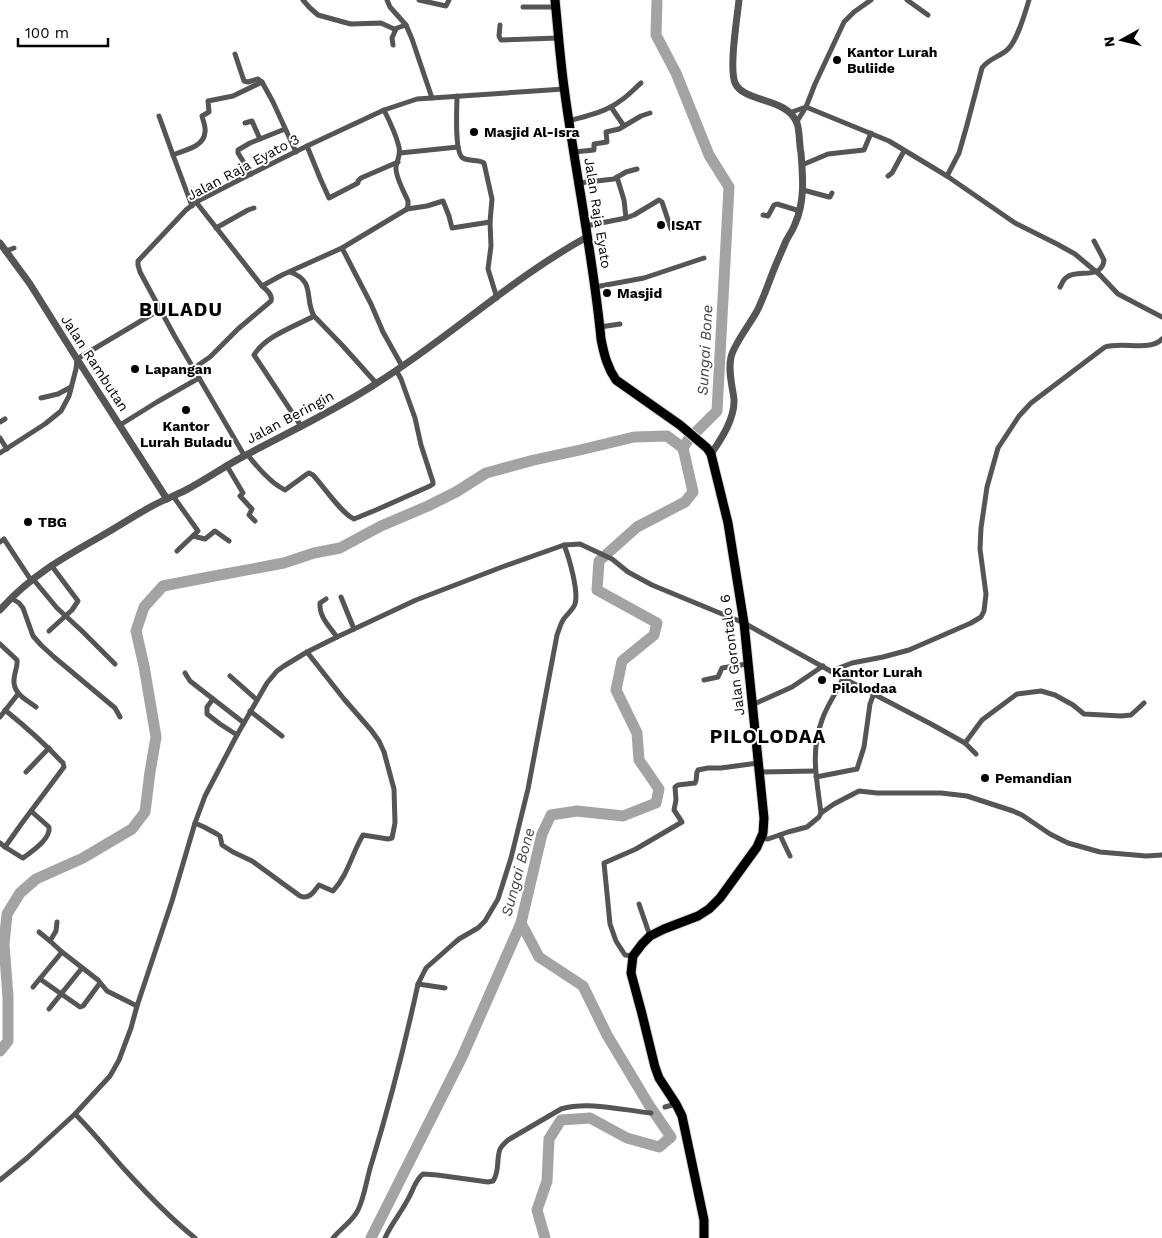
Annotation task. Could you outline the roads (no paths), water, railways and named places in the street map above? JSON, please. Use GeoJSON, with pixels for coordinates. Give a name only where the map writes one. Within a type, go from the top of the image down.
{"type":"FeatureCollection","features":[{"type":"Feature","properties":{"kind":"main road","name":"Jalan Raja Eyato"},"geometry":{"type":"LineString","coordinates":[[555,4],[564,89],[605,357],[616,380],[680,424],[709,451]]}},
{"type":"Feature","properties":{"kind":"main road","name":"Jalan Gorontalo 6"},"geometry":{"type":"LineString","coordinates":[[633,956],[650,936],[698,916],[709,909],[720,898],[756,850],[764,827],[744,623],[728,523],[709,451]]}},
{"type":"Feature","properties":{"kind":"main road"},"geometry":{"type":"LineString","coordinates":[[633,956],[631,973],[654,1067],[682,1116],[704,1220],[704,1238]]}},
{"type":"Feature","properties":{"kind":"street"},"geometry":{"type":"LineString","coordinates":[[303,0],[322,17],[351,24],[381,23],[396,29],[406,25]]}},
{"type":"Feature","properties":{"kind":"street"},"geometry":{"type":"LineString","coordinates":[[387,0],[390,7],[406,25],[432,98]]}},
{"type":"Feature","properties":{"kind":"street"},"geometry":{"type":"LineString","coordinates":[[419,0],[446,6],[449,0]]}},
{"type":"Feature","properties":{"kind":"street"},"geometry":{"type":"LineString","coordinates":[[709,451],[718,444],[733,412],[731,356],[757,310],[786,240],[796,223],[803,190],[802,164],[796,123],[789,112],[780,106],[741,91],[736,84],[733,57],[738,0]]}},
{"type":"Feature","properties":{"kind":"street"},"geometry":{"type":"LineString","coordinates":[[796,123],[806,107],[844,22],[871,0]]}},
{"type":"Feature","properties":{"kind":"street"},"geometry":{"type":"LineString","coordinates":[[908,0],[928,15]]}},
{"type":"Feature","properties":{"kind":"street"},"geometry":{"type":"LineString","coordinates":[[915,5],[920,0]]}},
{"type":"Feature","properties":{"kind":"street"},"geometry":{"type":"LineString","coordinates":[[947,176],[959,153],[982,68],[985,63],[1007,50],[1012,44],[1029,0]]}},
{"type":"Feature","properties":{"kind":"street"},"geometry":{"type":"LineString","coordinates":[[523,7],[555,4]]}},
{"type":"Feature","properties":{"kind":"street"},"geometry":{"type":"LineString","coordinates":[[500,25],[499,36],[501,40],[558,38]]}},
{"type":"Feature","properties":{"kind":"street"},"geometry":{"type":"LineString","coordinates":[[393,45],[392,38],[396,29]]}},
{"type":"Feature","properties":{"kind":"street"},"geometry":{"type":"LineString","coordinates":[[235,54],[244,81],[248,82],[258,78],[264,84],[296,152]]}},
{"type":"Feature","properties":{"kind":"street"},"geometry":{"type":"LineString","coordinates":[[173,155],[196,146],[201,141],[206,131],[202,116],[209,112],[208,101],[233,96],[262,82]]}},
{"type":"Feature","properties":{"kind":"street"},"geometry":{"type":"LineString","coordinates":[[569,121],[611,108],[641,83]]}},
{"type":"Feature","properties":{"kind":"street","name":"Jalan Raja Eyato 3"},"geometry":{"type":"LineString","coordinates":[[399,368],[433,484],[354,519],[350,518],[313,476],[308,474],[283,490],[266,476],[246,455],[174,335],[140,272],[138,261],[186,210],[194,204],[307,146],[384,110],[417,99],[564,89]]}},
{"type":"Feature","properties":{"kind":"street"},"geometry":{"type":"LineString","coordinates":[[458,96],[458,147],[460,156],[464,159],[484,163],[492,199],[490,222],[491,246],[488,269],[497,298]]}},
{"type":"Feature","properties":{"kind":"street"},"geometry":{"type":"LineString","coordinates":[[789,112],[806,107],[889,141],[947,176],[1014,223],[1075,254],[1118,294],[1162,317]]}},
{"type":"Feature","properties":{"kind":"street"},"geometry":{"type":"LineString","coordinates":[[611,108],[624,126]]}},
{"type":"Feature","properties":{"kind":"street"},"geometry":{"type":"LineString","coordinates":[[384,110],[395,135],[400,153],[396,167],[408,201],[407,210]]}},
{"type":"Feature","properties":{"kind":"street"},"geometry":{"type":"LineString","coordinates":[[574,152],[594,150],[594,144],[608,142],[606,132],[624,126],[650,113]]}},
{"type":"Feature","properties":{"kind":"street"},"geometry":{"type":"LineString","coordinates":[[158,116],[194,204],[216,228],[272,298],[210,357],[194,368]]}},
{"type":"Feature","properties":{"kind":"street"},"geometry":{"type":"LineString","coordinates":[[245,123],[252,121],[260,139]]}},
{"type":"Feature","properties":{"kind":"street"},"geometry":{"type":"LineString","coordinates":[[251,174],[238,151],[260,139],[285,129]]}},
{"type":"Feature","properties":{"kind":"street"},"geometry":{"type":"LineString","coordinates":[[802,164],[828,154],[864,150],[871,133]]}},
{"type":"Feature","properties":{"kind":"street"},"geometry":{"type":"LineString","coordinates":[[307,146],[329,198],[358,183],[361,178],[398,162]]}},
{"type":"Feature","properties":{"kind":"street"},"geometry":{"type":"LineString","coordinates":[[400,153],[458,147]]}},
{"type":"Feature","properties":{"kind":"street"},"geometry":{"type":"LineString","coordinates":[[888,176],[892,173],[904,151]]}},
{"type":"Feature","properties":{"kind":"street"},"geometry":{"type":"LineString","coordinates":[[579,183],[617,177],[637,169]]}},
{"type":"Feature","properties":{"kind":"street"},"geometry":{"type":"LineString","coordinates":[[617,177],[624,200],[626,218]]}},
{"type":"Feature","properties":{"kind":"street"},"geometry":{"type":"LineString","coordinates":[[803,190],[829,197],[832,193]]}},
{"type":"Feature","properties":{"kind":"street"},"geometry":{"type":"LineString","coordinates":[[262,286],[342,248],[407,210],[443,201],[452,228],[490,222]]}},
{"type":"Feature","properties":{"kind":"street"},"geometry":{"type":"LineString","coordinates":[[586,226],[626,218],[661,201],[671,229]]}},
{"type":"Feature","properties":{"kind":"street"},"geometry":{"type":"LineString","coordinates":[[764,215],[768,216],[774,205],[777,204],[800,211]]}},
{"type":"Feature","properties":{"kind":"street"},"geometry":{"type":"LineString","coordinates":[[216,228],[254,208]]}},
{"type":"Feature","properties":{"kind":"street","name":"Jalan Beringin"},"geometry":{"type":"LineString","coordinates":[[0,610],[32,580],[63,557],[146,509],[210,477],[246,455],[377,384],[539,266],[587,236]]}},
{"type":"Feature","properties":{"kind":"street"},"geometry":{"type":"LineString","coordinates":[[1060,287],[1067,277],[1096,272],[1103,266],[1104,260],[1094,241]]}},
{"type":"Feature","properties":{"kind":"street","name":"Jalan Rambutan"},"geometry":{"type":"LineString","coordinates":[[0,243],[30,284],[77,360],[170,497]]}},
{"type":"Feature","properties":{"kind":"street"},"geometry":{"type":"LineString","coordinates":[[6,251],[14,248]]}},
{"type":"Feature","properties":{"kind":"street"},"geometry":{"type":"LineString","coordinates":[[342,248],[371,304],[399,368]]}},
{"type":"Feature","properties":{"kind":"street"},"geometry":{"type":"LineString","coordinates":[[595,287],[644,278],[704,258]]}},
{"type":"Feature","properties":{"kind":"street"},"geometry":{"type":"LineString","coordinates":[[290,272],[298,274],[304,282],[309,294],[310,310],[314,316],[377,384]]}},
{"type":"Feature","properties":{"kind":"street"},"geometry":{"type":"LineString","coordinates":[[0,453],[46,424],[61,411],[69,396],[77,360],[161,309]]}},
{"type":"Feature","properties":{"kind":"street"},"geometry":{"type":"LineString","coordinates":[[301,426],[254,355],[263,345],[285,329],[314,316]]}},
{"type":"Feature","properties":{"kind":"street"},"geometry":{"type":"LineString","coordinates":[[600,327],[620,324]]}},
{"type":"Feature","properties":{"kind":"street"},"geometry":{"type":"LineString","coordinates":[[831,671],[909,650],[971,623],[981,616],[984,611],[986,594],[980,544],[984,504],[995,455],[1006,434],[1018,416],[1030,403],[1105,347],[1117,344],[1144,346],[1155,344],[1162,339]]}},
{"type":"Feature","properties":{"kind":"street"},"geometry":{"type":"LineString","coordinates":[[120,425],[199,378]]}},
{"type":"Feature","properties":{"kind":"street"},"geometry":{"type":"LineString","coordinates":[[42,398],[58,394],[71,387]]}},
{"type":"Feature","properties":{"kind":"street"},"geometry":{"type":"LineString","coordinates":[[0,438],[7,449]]}},
{"type":"Feature","properties":{"kind":"street"},"geometry":{"type":"LineString","coordinates":[[227,466],[243,493],[240,496],[252,509],[249,515],[254,520]]}},
{"type":"Feature","properties":{"kind":"street"},"geometry":{"type":"LineString","coordinates":[[170,497],[198,531],[177,551]]}},
{"type":"Feature","properties":{"kind":"street"},"geometry":{"type":"LineString","coordinates":[[193,536],[204,540],[215,531],[229,541]]}},
{"type":"Feature","properties":{"kind":"street"},"geometry":{"type":"LineString","coordinates":[[0,542],[4,539],[39,588],[64,616],[82,631],[114,664]]}},
{"type":"Feature","properties":{"kind":"street"},"geometry":{"type":"LineString","coordinates":[[0,1180],[75,1114],[110,1076],[119,1060],[131,1028],[195,823],[206,796],[237,735],[267,683],[277,671],[307,652],[416,600],[564,545],[580,544],[612,559],[628,572],[652,585],[744,623],[965,743],[976,754]]}},
{"type":"Feature","properties":{"kind":"street"},"geometry":{"type":"LineString","coordinates":[[333,1238],[355,1216],[361,1204],[418,984],[426,968],[459,939],[478,928],[485,921],[498,898],[512,858],[528,789],[557,635],[563,620],[575,605],[575,585],[564,545]]}},
{"type":"Feature","properties":{"kind":"street"},"geometry":{"type":"LineString","coordinates":[[49,632],[72,610],[78,601],[51,565]]}},
{"type":"Feature","properties":{"kind":"street"},"geometry":{"type":"LineString","coordinates":[[341,597],[354,629]]}},
{"type":"Feature","properties":{"kind":"street"},"geometry":{"type":"LineString","coordinates":[[12,598],[23,608],[35,638],[54,657],[115,708],[120,717]]}},
{"type":"Feature","properties":{"kind":"street"},"geometry":{"type":"LineString","coordinates":[[326,599],[320,603],[322,617],[337,637]]}},
{"type":"Feature","properties":{"kind":"street"},"geometry":{"type":"LineString","coordinates":[[0,644],[18,662],[13,682],[18,694],[36,707]]}},
{"type":"Feature","properties":{"kind":"street"},"geometry":{"type":"LineString","coordinates":[[195,823],[220,836],[222,845],[252,861],[304,897],[310,895],[319,885],[334,891],[345,874],[363,836],[392,838],[395,823],[394,789],[379,741],[307,652]]}},
{"type":"Feature","properties":{"kind":"street"},"geometry":{"type":"LineString","coordinates":[[704,680],[718,677],[722,668],[747,664]]}},
{"type":"Feature","properties":{"kind":"street"},"geometry":{"type":"LineString","coordinates":[[752,705],[792,687],[823,666]]}},
{"type":"Feature","properties":{"kind":"street"},"geometry":{"type":"LineString","coordinates":[[185,673],[190,681],[244,722]]}},
{"type":"Feature","properties":{"kind":"street"},"geometry":{"type":"LineString","coordinates":[[230,676],[256,700]]}},
{"type":"Feature","properties":{"kind":"street"},"geometry":{"type":"LineString","coordinates":[[821,813],[815,752],[822,719],[843,678]]}},
{"type":"Feature","properties":{"kind":"street"},"geometry":{"type":"LineString","coordinates":[[965,743],[982,720],[1017,694],[1041,691],[1055,695],[1084,714],[1131,715],[1144,703]]}},
{"type":"Feature","properties":{"kind":"street"},"geometry":{"type":"LineString","coordinates":[[0,717],[18,694]]}},
{"type":"Feature","properties":{"kind":"street"},"geometry":{"type":"LineString","coordinates":[[633,956],[625,955],[614,937],[609,920],[604,864],[636,849],[682,822],[674,810],[676,787],[695,782],[698,770],[759,767],[816,774],[857,769],[864,747],[870,704],[874,694]]}},
{"type":"Feature","properties":{"kind":"street"},"geometry":{"type":"LineString","coordinates":[[213,700],[207,707],[208,714],[237,735]]}},
{"type":"Feature","properties":{"kind":"street"},"geometry":{"type":"LineString","coordinates":[[5,710],[49,748],[63,763],[64,768],[5,847]]}},
{"type":"Feature","properties":{"kind":"street"},"geometry":{"type":"LineString","coordinates":[[250,711],[282,736]]}},
{"type":"Feature","properties":{"kind":"street"},"geometry":{"type":"LineString","coordinates":[[26,772],[49,748]]}},
{"type":"Feature","properties":{"kind":"street"},"geometry":{"type":"LineString","coordinates":[[761,838],[768,839],[807,827],[821,813],[859,791],[877,793],[941,793],[967,796],[1013,811],[1068,843],[1100,852],[1146,856],[1162,855]]}},
{"type":"Feature","properties":{"kind":"street"},"geometry":{"type":"LineString","coordinates":[[0,843],[23,858],[42,842],[50,831],[49,827],[31,811]]}},
{"type":"Feature","properties":{"kind":"street"},"geometry":{"type":"LineString","coordinates":[[780,835],[790,856]]}},
{"type":"Feature","properties":{"kind":"street"},"geometry":{"type":"LineString","coordinates":[[639,904],[650,936]]}},
{"type":"Feature","properties":{"kind":"street"},"geometry":{"type":"LineString","coordinates":[[50,941],[56,931],[57,922]]}},
{"type":"Feature","properties":{"kind":"street"},"geometry":{"type":"LineString","coordinates":[[39,932],[110,993],[137,1006]]}},
{"type":"Feature","properties":{"kind":"street"},"geometry":{"type":"LineString","coordinates":[[33,988],[62,952]]}},
{"type":"Feature","properties":{"kind":"street"},"geometry":{"type":"LineString","coordinates":[[49,1009],[82,968]]}},
{"type":"Feature","properties":{"kind":"street"},"geometry":{"type":"LineString","coordinates":[[40,979],[81,1007],[100,983]]}},
{"type":"Feature","properties":{"kind":"street"},"geometry":{"type":"LineString","coordinates":[[418,984],[445,988]]}},
{"type":"Feature","properties":{"kind":"street"},"geometry":{"type":"LineString","coordinates":[[665,1107],[676,1104]]}},
{"type":"Feature","properties":{"kind":"street"},"geometry":{"type":"LineString","coordinates":[[385,1238],[417,1181],[423,1174],[493,1181],[496,1177],[501,1146],[561,1109],[595,1106],[650,1112]]}},
{"type":"Feature","properties":{"kind":"street"},"geometry":{"type":"LineString","coordinates":[[75,1114],[101,1140],[125,1170],[162,1209],[195,1238]]}},
{"type":"Feature","properties":{"kind":"waterway","name":"Sungai Bone"},"geometry":{"type":"LineString","coordinates":[[371,1238],[462,1057],[521,923],[542,834],[551,815],[577,811],[623,816],[656,803],[659,789],[639,760],[637,733],[616,690],[622,661],[654,635],[657,623],[597,590],[599,561],[637,527],[685,502],[693,492],[683,448],[688,440],[717,411],[729,187],[709,155],[676,73],[656,35],[657,0]]}},
{"type":"Feature","properties":{"kind":"waterway"},"geometry":{"type":"LineString","coordinates":[[0,1051],[8,1041],[8,997],[4,944],[7,914],[20,893],[36,879],[83,858],[132,829],[145,812],[156,737],[136,631],[144,607],[163,586],[284,563],[314,553],[340,548],[381,526],[456,492],[486,473],[534,460],[634,437],[667,436],[683,448]]}},
{"type":"Feature","properties":{"kind":"waterway"},"geometry":{"type":"LineString","coordinates":[[521,923],[539,957],[583,986],[607,1035],[649,1105],[671,1137],[659,1147],[627,1138],[590,1118],[561,1120],[549,1139],[547,1181],[537,1210],[545,1238]]}},
{"type":"Feature","properties":{"kind":"place","name":"Kantor Lurah Buliide"},"geometry":{"type":"Point","coordinates":[837,60]}},
{"type":"Feature","properties":{"kind":"place","name":"Masjid Al-Isra"},"geometry":{"type":"Point","coordinates":[474,132]}},
{"type":"Feature","properties":{"kind":"place","name":"ISAT"},"geometry":{"type":"Point","coordinates":[661,225]}},
{"type":"Feature","properties":{"kind":"place","name":"Masjid"},"geometry":{"type":"Point","coordinates":[607,293]}},
{"type":"Feature","properties":{"kind":"place","name":"Lapangan"},"geometry":{"type":"Point","coordinates":[135,369]}},
{"type":"Feature","properties":{"kind":"place","name":"Kantor Lurah Buladu"},"geometry":{"type":"Point","coordinates":[186,410]}},
{"type":"Feature","properties":{"kind":"place","name":"TBG"},"geometry":{"type":"Point","coordinates":[28,522]}},
{"type":"Feature","properties":{"kind":"place","name":"Kantor Lurah Pilolodaa"},"geometry":{"type":"Point","coordinates":[822,680]}},
{"type":"Feature","properties":{"kind":"place","name":"Pemandian"},"geometry":{"type":"Point","coordinates":[985,778]}},
{"type":"Feature","properties":{"kind":"district","name":"BULADU"},"geometry":{"type":"Point","coordinates":[181,309]}},
{"type":"Feature","properties":{"kind":"district","name":"PILOLODAA"},"geometry":{"type":"Point","coordinates":[768,736]}}]}
